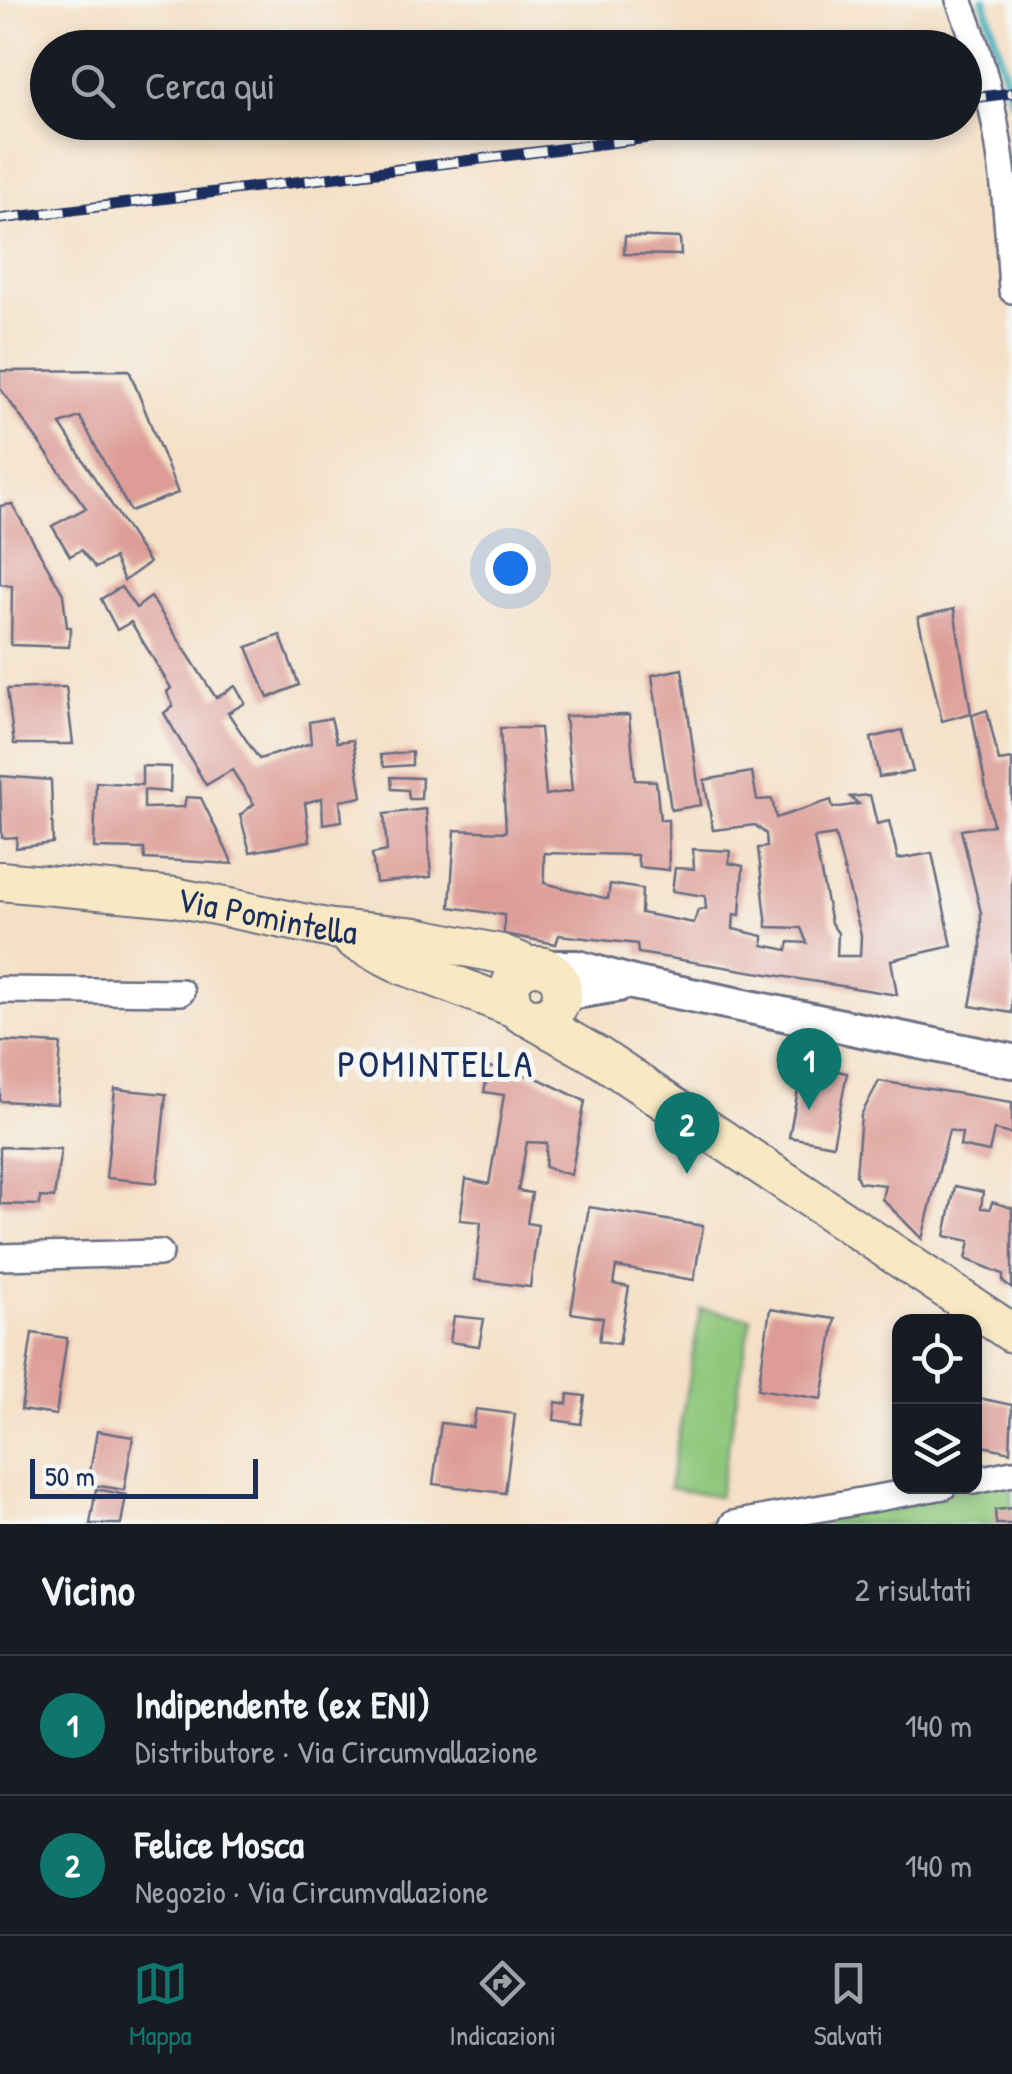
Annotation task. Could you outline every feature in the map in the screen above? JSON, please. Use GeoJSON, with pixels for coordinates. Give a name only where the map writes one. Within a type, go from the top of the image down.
{"type":"FeatureCollection","features":[{"type":"Feature","properties":{"kind":"main road","name":"Via Pomintella"},"geometry":{"type":"LineString","coordinates":[[0,882],[175,897],[332,929],[416,937],[500,954],[541,993]]}},
{"type":"Feature","properties":{"kind":"main road"},"geometry":{"type":"LineString","coordinates":[[541,993],[599,1057],[1012,1333]]}},
{"type":"Feature","properties":{"kind":"street"},"geometry":{"type":"LineString","coordinates":[[959,0],[971,30]]}},
{"type":"Feature","properties":{"kind":"street"},"geometry":{"type":"LineString","coordinates":[[982,56],[1006,166],[1012,290]]}},
{"type":"Feature","properties":{"kind":"street","name":"Via Pomintella"},"geometry":{"type":"LineString","coordinates":[[541,993],[633,983],[1012,1061]]}},
{"type":"Feature","properties":{"kind":"street"},"geometry":{"type":"LineString","coordinates":[[0,990],[181,992]]}},
{"type":"Feature","properties":{"kind":"street"},"geometry":{"type":"LineString","coordinates":[[0,1257],[160,1253]]}},
{"type":"Feature","properties":{"kind":"street"},"geometry":{"type":"LineString","coordinates":[[982,1479],[1012,1473]]}},
{"type":"Feature","properties":{"kind":"street"},"geometry":{"type":"LineString","coordinates":[[733,1524],[900,1494]]}},
{"type":"Feature","properties":{"kind":"green space"},"geometry":{"type":"Polygon","coordinates":[[[701,1309],[751,1318],[719,1497],[669,1488],[701,1309]]]}},
{"type":"Feature","properties":{"kind":"green space"},"geometry":{"type":"Polygon","coordinates":[[[1012,1464],[1012,1524],[699,1524],[892,1487],[892,1494],[982,1494],[982,1481],[1012,1464]]]}},
{"type":"Feature","properties":{"kind":"building"},"geometry":{"type":"Polygon","coordinates":[[[625,236],[680,238],[681,255],[624,254],[625,236]]]}},
{"type":"Feature","properties":{"kind":"building"},"geometry":{"type":"Polygon","coordinates":[[[129,370],[178,493],[130,511],[80,417],[60,424],[149,563],[124,581],[114,558],[96,568],[81,550],[70,556],[52,526],[86,508],[0,388],[0,371],[129,370]]]}},
{"type":"Feature","properties":{"kind":"building"},"geometry":{"type":"Polygon","coordinates":[[[12,504],[63,594],[67,627],[71,627],[69,647],[11,645],[12,586],[0,584],[0,506],[12,504]]]}},
{"type":"Feature","properties":{"kind":"building"},"geometry":{"type":"Polygon","coordinates":[[[121,587],[136,608],[151,597],[216,698],[235,686],[245,703],[228,713],[259,759],[311,743],[309,722],[331,718],[337,742],[353,740],[362,797],[340,801],[342,821],[323,824],[322,798],[305,803],[310,841],[250,852],[240,815],[254,804],[232,770],[206,785],[164,713],[173,706],[167,692],[171,688],[131,622],[117,630],[101,599],[121,587]]]}},
{"type":"Feature","properties":{"kind":"building"},"geometry":{"type":"Polygon","coordinates":[[[954,609],[971,713],[942,721],[918,617],[954,609]]]}},
{"type":"Feature","properties":{"kind":"building"},"geometry":{"type":"Polygon","coordinates":[[[280,635],[299,685],[268,698],[247,647],[280,635]]]}},
{"type":"Feature","properties":{"kind":"building"},"geometry":{"type":"Polygon","coordinates":[[[682,669],[701,805],[671,810],[652,675],[682,669]]]}},
{"type":"Feature","properties":{"kind":"building"},"geometry":{"type":"Polygon","coordinates":[[[66,687],[73,744],[14,744],[7,689],[66,687]]]}},
{"type":"Feature","properties":{"kind":"building"},"geometry":{"type":"Polygon","coordinates":[[[987,710],[999,761],[1012,759],[1012,1013],[970,1006],[981,948],[981,913],[961,830],[993,825],[972,715],[987,710]]]}},
{"type":"Feature","properties":{"kind":"building"},"geometry":{"type":"Polygon","coordinates":[[[629,715],[635,780],[656,781],[660,820],[668,820],[669,870],[639,867],[637,855],[544,853],[544,883],[608,899],[610,884],[642,889],[641,913],[694,923],[698,910],[706,909],[705,896],[672,891],[675,868],[694,869],[693,849],[730,851],[729,863],[743,866],[740,915],[734,914],[733,929],[763,936],[763,945],[787,950],[789,942],[807,943],[801,928],[767,927],[758,848],[767,847],[766,834],[755,825],[713,830],[704,780],[752,772],[757,800],[772,799],[776,818],[831,800],[833,808],[859,804],[850,797],[870,795],[877,824],[889,821],[898,859],[932,853],[952,946],[891,960],[897,995],[638,953],[637,944],[559,935],[556,944],[504,934],[504,915],[450,907],[455,830],[506,832],[500,728],[540,728],[546,795],[572,791],[565,716],[629,715]],[[835,835],[814,838],[831,923],[838,933],[837,956],[860,956],[861,935],[835,835]]]}},
{"type":"Feature","properties":{"kind":"building"},"geometry":{"type":"Polygon","coordinates":[[[902,730],[913,772],[879,777],[871,738],[902,730]]]}},
{"type":"Feature","properties":{"kind":"building"},"geometry":{"type":"Polygon","coordinates":[[[412,752],[412,765],[384,767],[380,755],[412,752]]]}},
{"type":"Feature","properties":{"kind":"building"},"geometry":{"type":"Polygon","coordinates":[[[142,766],[171,767],[170,792],[144,790],[144,808],[184,807],[186,797],[201,798],[233,864],[145,859],[144,849],[94,848],[96,782],[142,785],[142,766]]]}},
{"type":"Feature","properties":{"kind":"building"},"geometry":{"type":"Polygon","coordinates":[[[0,776],[51,780],[53,843],[16,848],[17,837],[2,838],[0,776]]]}},
{"type":"Feature","properties":{"kind":"building"},"geometry":{"type":"Polygon","coordinates":[[[391,777],[422,778],[421,799],[409,799],[408,790],[392,789],[391,777]]]}},
{"type":"Feature","properties":{"kind":"building"},"geometry":{"type":"Polygon","coordinates":[[[426,809],[431,877],[376,883],[372,854],[387,851],[384,814],[426,809]]]}},
{"type":"Feature","properties":{"kind":"building"},"geometry":{"type":"Polygon","coordinates":[[[0,1041],[61,1044],[57,1104],[0,1101],[0,1041]]]}},
{"type":"Feature","properties":{"kind":"building"},"geometry":{"type":"Polygon","coordinates":[[[803,1064],[847,1073],[833,1145],[789,1137],[803,1064]]]}},
{"type":"Feature","properties":{"kind":"building"},"geometry":{"type":"Polygon","coordinates":[[[489,1067],[535,1077],[585,1101],[571,1175],[545,1167],[547,1143],[527,1142],[518,1191],[532,1193],[527,1223],[538,1225],[530,1287],[475,1280],[481,1222],[460,1220],[466,1179],[489,1184],[504,1095],[484,1092],[489,1067]]]}},
{"type":"Feature","properties":{"kind":"building"},"geometry":{"type":"Polygon","coordinates":[[[879,1081],[1012,1102],[1012,1134],[994,1130],[989,1152],[960,1146],[962,1133],[949,1130],[922,1239],[882,1199],[885,1185],[859,1182],[856,1175],[861,1115],[879,1081]]]}},
{"type":"Feature","properties":{"kind":"building"},"geometry":{"type":"Polygon","coordinates":[[[115,1089],[166,1094],[157,1183],[106,1178],[115,1089]]]}},
{"type":"Feature","properties":{"kind":"building"},"geometry":{"type":"Polygon","coordinates":[[[0,1147],[61,1149],[54,1198],[40,1197],[40,1205],[0,1204],[0,1147]]]}},
{"type":"Feature","properties":{"kind":"building"},"geometry":{"type":"Polygon","coordinates":[[[955,1186],[983,1192],[981,1208],[990,1209],[992,1202],[1012,1208],[1012,1289],[1003,1282],[1003,1274],[966,1259],[970,1241],[945,1236],[955,1186]]]}},
{"type":"Feature","properties":{"kind":"building"},"geometry":{"type":"Polygon","coordinates":[[[589,1207],[703,1226],[694,1280],[616,1267],[613,1284],[629,1287],[619,1344],[599,1341],[603,1318],[571,1313],[589,1207]]]}},
{"type":"Feature","properties":{"kind":"building"},"geometry":{"type":"Polygon","coordinates":[[[770,1309],[835,1319],[822,1399],[758,1389],[770,1309]]]}},
{"type":"Feature","properties":{"kind":"building"},"geometry":{"type":"Polygon","coordinates":[[[454,1316],[484,1319],[479,1346],[450,1342],[454,1316]]]}},
{"type":"Feature","properties":{"kind":"building"},"geometry":{"type":"Polygon","coordinates":[[[32,1333],[67,1338],[56,1415],[21,1410],[32,1333]]]}},
{"type":"Feature","properties":{"kind":"building"},"geometry":{"type":"Polygon","coordinates":[[[568,1394],[585,1396],[581,1424],[554,1420],[556,1402],[567,1404],[568,1394]]]}},
{"type":"Feature","properties":{"kind":"building"},"geometry":{"type":"Polygon","coordinates":[[[982,1399],[1012,1405],[1010,1452],[982,1446],[982,1399]]]}},
{"type":"Feature","properties":{"kind":"building"},"geometry":{"type":"Polygon","coordinates":[[[476,1409],[515,1414],[505,1493],[433,1484],[441,1423],[473,1427],[476,1409]]]}},
{"type":"Feature","properties":{"kind":"building"},"geometry":{"type":"Polygon","coordinates":[[[97,1431],[133,1437],[124,1490],[88,1484],[97,1431]]]}},
{"type":"Feature","properties":{"kind":"building"},"geometry":{"type":"Polygon","coordinates":[[[96,1489],[126,1495],[121,1524],[90,1524],[96,1489]]]}},
{"type":"Feature","properties":{"kind":"building"},"geometry":{"type":"Polygon","coordinates":[[[1012,1508],[1012,1524],[996,1524],[995,1510],[1012,1508]]]}},
{"type":"Feature","properties":{"kind":"waterway"},"geometry":{"type":"LineString","coordinates":[[984,0],[1012,101]]}},
{"type":"Feature","properties":{"kind":"railway"},"geometry":{"type":"LineString","coordinates":[[982,97],[1012,93]]}},
{"type":"Feature","properties":{"kind":"railway"},"geometry":{"type":"LineString","coordinates":[[0,219],[632,140]]}},
{"type":"Feature","properties":{"kind":"place","name":"Indipendente (ex ENI)"},"geometry":{"type":"Point","coordinates":[809,1110]}},
{"type":"Feature","properties":{"kind":"place","name":"Felice Mosca"},"geometry":{"type":"Point","coordinates":[687,1174]}},
{"type":"Feature","properties":{"kind":"district","name":"POMINTELLA"},"geometry":{"type":"Point","coordinates":[436,1063]}}]}
